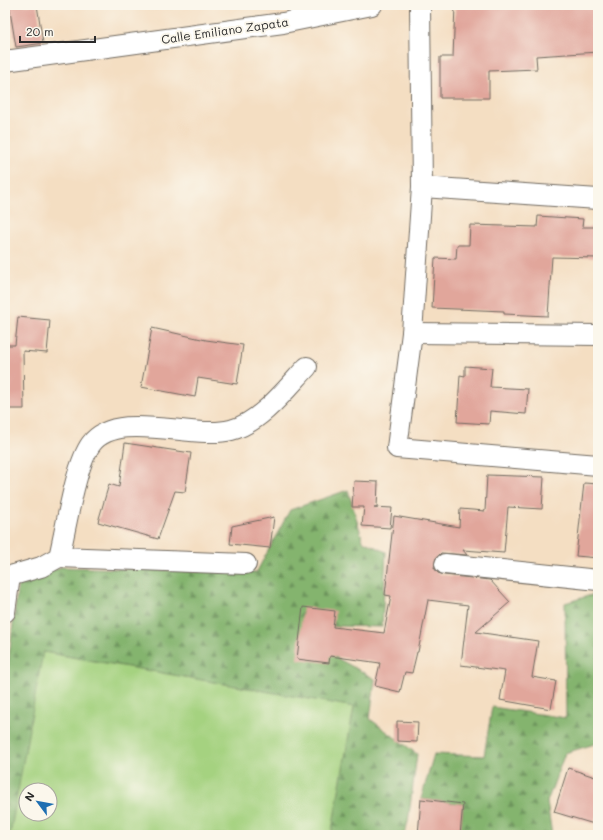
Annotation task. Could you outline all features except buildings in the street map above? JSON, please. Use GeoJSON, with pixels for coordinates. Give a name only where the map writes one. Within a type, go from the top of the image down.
{"type":"FeatureCollection","features":[{"type":"Feature","properties":{"kind":"street","name":"Calle Emiliano Zapata"},"geometry":{"type":"LineString","coordinates":[[5,61],[283,23],[372,5]]}},
{"type":"Feature","properties":{"kind":"street"},"geometry":{"type":"LineString","coordinates":[[420,5],[422,187],[412,333],[397,448],[598,465]]}},
{"type":"Feature","properties":{"kind":"street"},"geometry":{"type":"LineString","coordinates":[[422,187],[598,199]]}},
{"type":"Feature","properties":{"kind":"street"},"geometry":{"type":"LineString","coordinates":[[412,333],[598,335]]}},
{"type":"Feature","properties":{"kind":"street"},"geometry":{"type":"LineString","coordinates":[[59,557],[79,471],[87,450],[98,437],[112,429],[123,427],[213,432],[231,430],[244,425],[258,416],[307,367]]}},
{"type":"Feature","properties":{"kind":"street"},"geometry":{"type":"LineString","coordinates":[[5,612],[7,574],[41,567],[59,557],[246,564]]}},
{"type":"Feature","properties":{"kind":"street"},"geometry":{"type":"LineString","coordinates":[[445,564],[598,580]]}},
{"type":"Feature","properties":{"kind":"green space"},"geometry":{"type":"Polygon","coordinates":[[[348,490],[363,541],[386,552],[382,627],[339,626],[335,657],[375,679],[370,719],[417,754],[408,822],[404,835],[331,835],[354,707],[44,652],[20,782],[18,782],[18,792],[10,835],[5,835],[5,690],[18,584],[61,567],[256,573],[290,510],[348,490]]]}},
{"type":"Feature","properties":{"kind":"green space"},"geometry":{"type":"Polygon","coordinates":[[[598,593],[598,743],[565,753],[547,802],[552,835],[460,835],[463,804],[421,799],[434,754],[484,756],[492,707],[566,718],[565,603],[598,593]]]}},
{"type":"Feature","properties":{"kind":"green space"},"geometry":{"type":"Polygon","coordinates":[[[43,652],[354,707],[331,835],[10,835],[18,791],[18,822],[58,822],[58,782],[20,782],[43,652]]]}}]}
